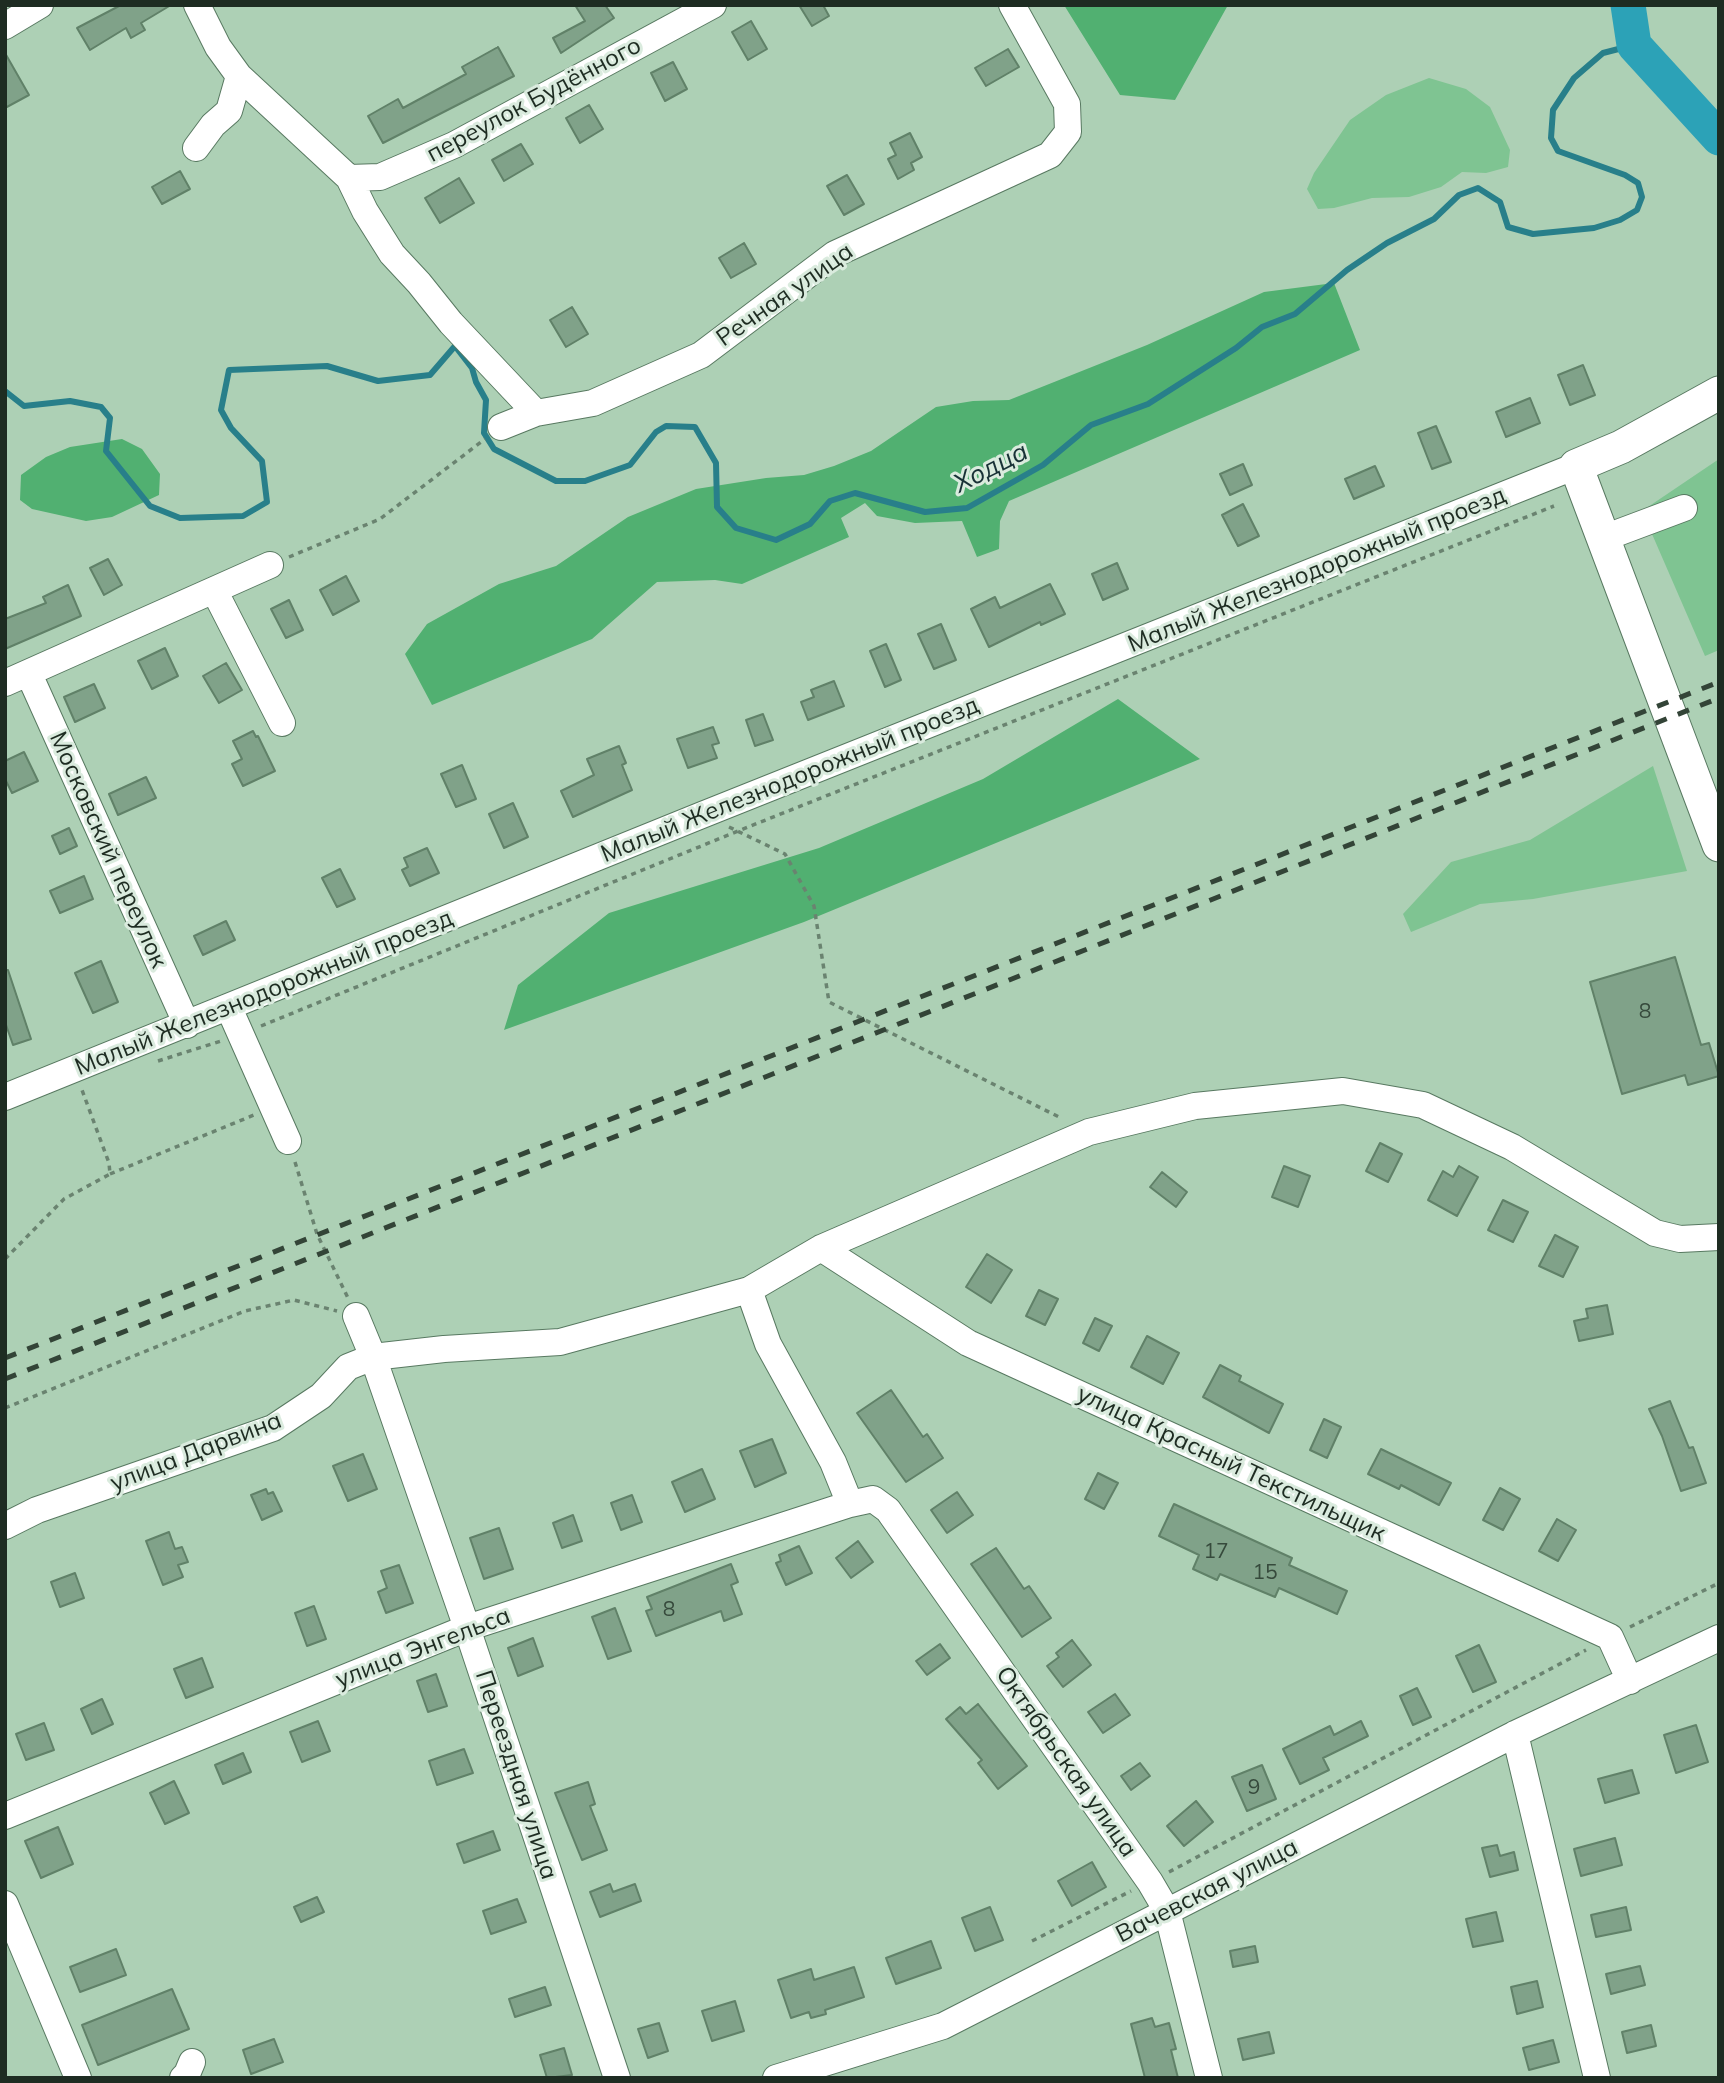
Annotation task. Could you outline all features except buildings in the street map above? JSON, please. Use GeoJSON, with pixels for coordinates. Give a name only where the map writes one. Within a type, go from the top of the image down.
{"type":"FeatureCollection","features":[{"type":"Feature","properties":{"kind":"main road"},"geometry":{"type":"LineString","coordinates":[[1719,393],[1621,447],[1576,467],[1719,845]]}},
{"type":"Feature","properties":{"kind":"street"},"geometry":{"type":"LineString","coordinates":[[5,26],[40,5]]}},
{"type":"Feature","properties":{"kind":"street"},"geometry":{"type":"LineString","coordinates":[[197,5],[218,47],[239,76],[349,178],[365,211],[392,254],[460,333],[536,413]]}},
{"type":"Feature","properties":{"kind":"street","name":"переулок Будённого"},"geometry":{"type":"LineString","coordinates":[[349,178],[380,177],[454,145],[713,5]]}},
{"type":"Feature","properties":{"kind":"street","name":"Речная улица"},"geometry":{"type":"LineString","coordinates":[[501,427],[536,413],[593,403],[701,355],[835,254],[1050,155],[1068,132],[1067,104],[1012,5]]}},
{"type":"Feature","properties":{"kind":"street"},"geometry":{"type":"LineString","coordinates":[[196,148],[229,111],[239,76]]}},
{"type":"Feature","properties":{"kind":"street","name":"Малый Железнодорожный проезд"},"geometry":{"type":"LineString","coordinates":[[5,1097],[702,815],[1576,467]]}},
{"type":"Feature","properties":{"kind":"street"},"geometry":{"type":"LineString","coordinates":[[1604,538],[1684,508]]}},
{"type":"Feature","properties":{"kind":"street"},"geometry":{"type":"LineString","coordinates":[[17,679],[270,565]]}},
{"type":"Feature","properties":{"kind":"street"},"geometry":{"type":"LineString","coordinates":[[214,590],[282,723]]}},
{"type":"Feature","properties":{"kind":"street","name":"Московский переулок"},"geometry":{"type":"LineString","coordinates":[[17,679],[187,1025]]}},
{"type":"Feature","properties":{"kind":"street"},"geometry":{"type":"LineString","coordinates":[[229,1008],[288,1141]]}},
{"type":"Feature","properties":{"kind":"street"},"geometry":{"type":"LineString","coordinates":[[373,1357],[444,1349],[560,1342],[749,1290],[821,1248],[1089,1132],[1195,1106],[1343,1091],[1423,1105],[1512,1147],[1655,1233],[1680,1239],[1719,1237]]}},
{"type":"Feature","properties":{"kind":"street","name":"улица Красный Текстильщик"},"geometry":{"type":"LineString","coordinates":[[821,1248],[968,1343],[1610,1637]]}},
{"type":"Feature","properties":{"kind":"street"},"geometry":{"type":"LineString","coordinates":[[749,1290],[768,1344],[833,1462],[850,1504]]}},
{"type":"Feature","properties":{"kind":"street","name":"Переездная улица"},"geometry":{"type":"LineString","coordinates":[[356,1316],[373,1357],[467,1628],[617,2078]]}},
{"type":"Feature","properties":{"kind":"street","name":"улица Дарвина"},"geometry":{"type":"LineString","coordinates":[[5,1526],[37,1510],[272,1428],[321,1396],[348,1367],[373,1357]]}},
{"type":"Feature","properties":{"kind":"street","name":"Октябрьская улица"},"geometry":{"type":"LineString","coordinates":[[850,1504],[873,1499],[888,1510],[1150,1882],[1167,1911],[1209,2078]]}},
{"type":"Feature","properties":{"kind":"street","name":"улица Энгельса"},"geometry":{"type":"LineString","coordinates":[[5,1816],[467,1628],[850,1504]]}},
{"type":"Feature","properties":{"kind":"street"},"geometry":{"type":"LineString","coordinates":[[1610,1637],[1630,1681]]}},
{"type":"Feature","properties":{"kind":"street","name":"Вачевская улица"},"geometry":{"type":"LineString","coordinates":[[776,2078],[943,2026],[1515,1734],[1719,1638]]}},
{"type":"Feature","properties":{"kind":"street"},"geometry":{"type":"LineString","coordinates":[[1515,1734],[1597,2078]]}},
{"type":"Feature","properties":{"kind":"street"},"geometry":{"type":"LineString","coordinates":[[5,1904],[78,2078]]}},
{"type":"Feature","properties":{"kind":"path"},"geometry":{"type":"LineString","coordinates":[[270,565],[380,519],[464,456]]}},
{"type":"Feature","properties":{"kind":"path"},"geometry":{"type":"LineString","coordinates":[[241,1035],[738,831],[1554,506]]}},
{"type":"Feature","properties":{"kind":"path"},"geometry":{"type":"LineString","coordinates":[[702,815],[785,854],[814,906],[829,1002],[1089,1132]]}},
{"type":"Feature","properties":{"kind":"path"},"geometry":{"type":"LineString","coordinates":[[74,1070],[110,1174]]}},
{"type":"Feature","properties":{"kind":"path"},"geometry":{"type":"LineString","coordinates":[[5,1259],[64,1199],[110,1174],[273,1107]]}},
{"type":"Feature","properties":{"kind":"path"},"geometry":{"type":"LineString","coordinates":[[288,1141],[317,1234],[356,1316]]}},
{"type":"Feature","properties":{"kind":"path"},"geometry":{"type":"LineString","coordinates":[[5,1408],[245,1311],[293,1300],[356,1316]]}},
{"type":"Feature","properties":{"kind":"path"},"geometry":{"type":"LineString","coordinates":[[1032,1941],[1150,1882],[1610,1637],[1719,1583]]}},
{"type":"Feature","properties":{"kind":"green space"},"geometry":{"type":"Polygon","coordinates":[[[1064,5],[1228,5],[1175,100],[1120,95],[1064,5]]]}},
{"type":"Feature","properties":{"kind":"green space"},"geometry":{"type":"Polygon","coordinates":[[[1429,78],[1466,89],[1490,107],[1510,150],[1508,167],[1486,173],[1462,172],[1441,187],[1409,197],[1372,198],[1334,208],[1318,209],[1307,189],[1314,173],[1350,120],[1386,95],[1429,78]]]}},
{"type":"Feature","properties":{"kind":"green space"},"geometry":{"type":"Polygon","coordinates":[[[1334,283],[1360,350],[1009,501],[1000,521],[999,549],[977,557],[962,521],[915,523],[877,516],[865,503],[841,518],[849,537],[742,584],[715,580],[657,582],[592,639],[432,705],[405,654],[427,624],[499,584],[556,566],[628,517],[696,489],[804,475],[834,466],[871,451],[936,407],[973,401],[1009,400],[1147,345],[1264,292],[1334,283]]]}},
{"type":"Feature","properties":{"kind":"green space"},"geometry":{"type":"Polygon","coordinates":[[[122,439],[142,449],[160,474],[159,495],[112,517],[86,521],[32,509],[20,500],[21,475],[46,457],[70,447],[122,439]]]}},
{"type":"Feature","properties":{"kind":"green space"},"geometry":{"type":"Polygon","coordinates":[[[1719,459],[1719,650],[1705,656],[1642,511],[1719,459]]]}},
{"type":"Feature","properties":{"kind":"green space"},"geometry":{"type":"Polygon","coordinates":[[[1118,699],[1200,759],[804,922],[504,1030],[518,985],[609,913],[819,848],[983,779],[1118,699]]]}},
{"type":"Feature","properties":{"kind":"green space"},"geometry":{"type":"Polygon","coordinates":[[[1653,766],[1687,871],[1533,899],[1480,904],[1411,932],[1403,914],[1451,862],[1530,840],[1653,766]]]}},
{"type":"Feature","properties":{"kind":"waterway"},"geometry":{"type":"LineString","coordinates":[[1628,5],[1634,45],[1719,138]]}},
{"type":"Feature","properties":{"kind":"waterway","name":"Ходца"},"geometry":{"type":"LineString","coordinates":[[5,391],[24,406],[70,401],[101,407],[110,418],[106,451],[150,506],[180,518],[243,516],[267,502],[262,461],[231,428],[221,410],[229,370],[327,366],[378,381],[430,375],[455,346],[472,368],[486,400],[484,433],[494,449],[556,481],[585,481],[630,465],[656,432],[666,426],[695,427],[716,463],[717,507],[736,528],[776,540],[810,524],[830,501],[855,493],[925,512],[967,508],[1043,465],[1091,425],[1148,404],[1236,348],[1262,327],[1295,314],[1347,270],[1387,243],[1434,219],[1459,195],[1478,188],[1500,202],[1508,227],[1533,234],[1594,228],[1620,220],[1637,210],[1642,197],[1638,183],[1625,175],[1558,151],[1551,138],[1553,110],[1574,78],[1603,53],[1634,45]]}},
{"type":"Feature","properties":{"kind":"railway"},"geometry":{"type":"LineString","coordinates":[[5,1358],[1719,682]]}},
{"type":"Feature","properties":{"kind":"railway"},"geometry":{"type":"LineString","coordinates":[[5,1379],[1719,698]]}}]}
